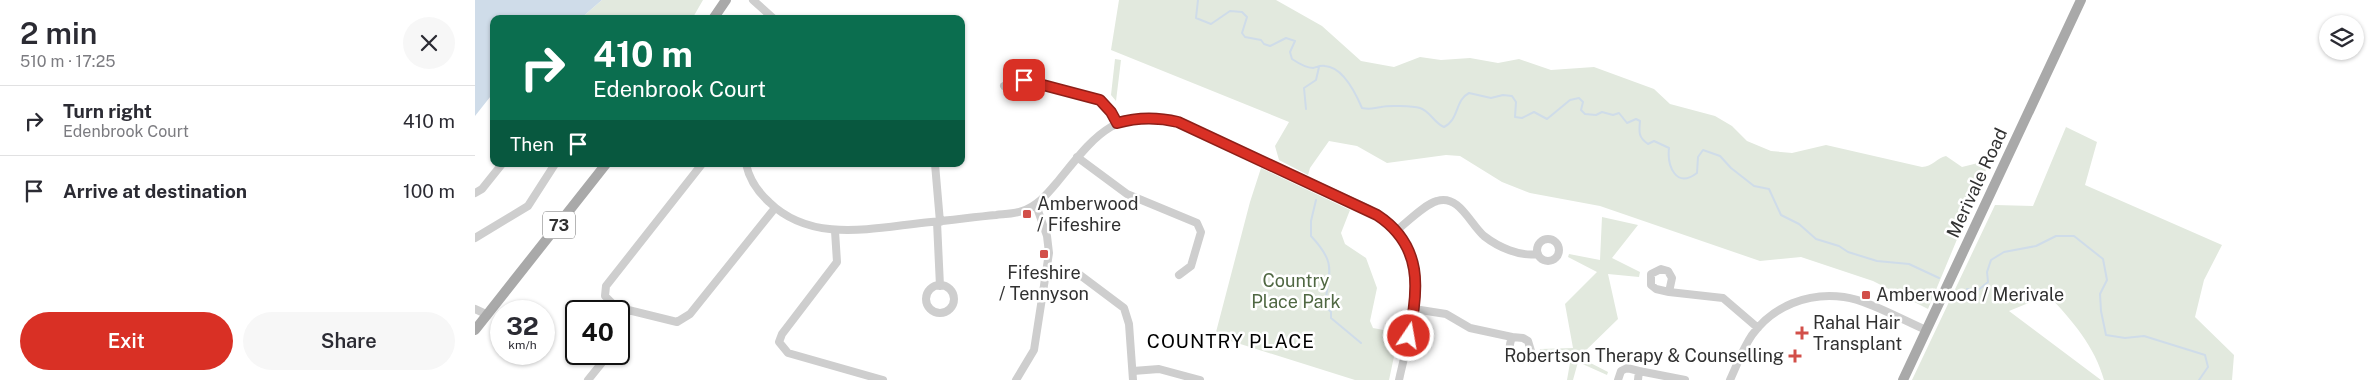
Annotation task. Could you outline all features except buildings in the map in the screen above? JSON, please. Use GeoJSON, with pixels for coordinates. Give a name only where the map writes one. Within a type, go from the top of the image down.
{"type":"FeatureCollection","features":[{"type":"Feature","properties":{"kind":"main road"},"geometry":{"type":"LineString","coordinates":[[716,15],[726,0]]}},
{"type":"Feature","properties":{"kind":"main road","name":"Merivale Road"},"geometry":{"type":"LineString","coordinates":[[1903,380],[2081,0]]}},
{"type":"Feature","properties":{"kind":"main road","name":"73"},"geometry":{"type":"LineString","coordinates":[[475,330],[599,167]]}},
{"type":"Feature","properties":{"kind":"street"},"geometry":{"type":"LineString","coordinates":[[753,0],[770,15]]}},
{"type":"Feature","properties":{"kind":"street"},"geometry":{"type":"LineString","coordinates":[[1004,86],[1020,79],[1089,96],[1100,100],[1111,112],[1117,123]]}},
{"type":"Feature","properties":{"kind":"street"},"geometry":{"type":"LineString","coordinates":[[747,167],[754,184],[775,208],[787,218],[816,229],[835,231],[938,222],[1021,212],[1036,205],[1047,194],[1101,131],[1117,123],[1146,118],[1163,118],[1178,122],[1369,209],[1386,221],[1396,232],[1407,246],[1413,260],[1417,292],[1399,380]]}},
{"type":"Feature","properties":{"kind":"street"},"geometry":{"type":"LineString","coordinates":[[1077,157],[1127,194],[1197,222],[1201,232],[1191,266],[1179,275]]}},
{"type":"Feature","properties":{"kind":"street"},"geometry":{"type":"LineString","coordinates":[[475,193],[482,189],[500,167]]}},
{"type":"Feature","properties":{"kind":"street"},"geometry":{"type":"LineString","coordinates":[[475,238],[528,206],[553,167]]}},
{"type":"Feature","properties":{"kind":"street"},"geometry":{"type":"LineString","coordinates":[[609,300],[605,296],[606,286],[700,167]]}},
{"type":"Feature","properties":{"kind":"street"},"geometry":{"type":"LineString","coordinates":[[935,167],[940,286]]}},
{"type":"Feature","properties":{"kind":"street"},"geometry":{"type":"LineString","coordinates":[[1396,232],[1431,204],[1444,200],[1451,201],[1458,206],[1483,235],[1496,244],[1523,253],[1538,254]]}},
{"type":"Feature","properties":{"kind":"street"},"geometry":{"type":"LineString","coordinates":[[1017,380],[1034,350],[1047,273],[1049,253],[1047,236],[1036,205]]}},
{"type":"Feature","properties":{"kind":"street"},"geometry":{"type":"LineString","coordinates":[[630,311],[677,322],[690,314],[775,208]]}},
{"type":"Feature","properties":{"kind":"street"},"geometry":{"type":"LineString","coordinates":[[835,231],[837,262],[782,334],[779,342],[788,353],[883,380]]}},
{"type":"Feature","properties":{"kind":"street"},"geometry":{"type":"LineString","coordinates":[[1047,273],[1080,275],[1124,308],[1129,324],[1133,380]]}},
{"type":"Feature","properties":{"kind":"street"},"geometry":{"type":"LineString","coordinates":[[1669,292],[1723,298],[1758,328]]}},
{"type":"Feature","properties":{"kind":"street"},"geometry":{"type":"LineString","coordinates":[[1730,380],[1746,346],[1758,328],[1783,308],[1796,301],[1828,296],[1857,301],[1926,330]]}},
{"type":"Feature","properties":{"kind":"street"},"geometry":{"type":"LineString","coordinates":[[475,309],[488,315]]}},
{"type":"Feature","properties":{"kind":"street"},"geometry":{"type":"LineString","coordinates":[[1414,309],[1445,314],[1470,328],[1512,337]]}},
{"type":"Feature","properties":{"kind":"street"},"geometry":{"type":"LineString","coordinates":[[588,380],[600,365]]}},
{"type":"Feature","properties":{"kind":"street"},"geometry":{"type":"LineString","coordinates":[[1133,371],[1159,369],[1200,380]]}},
{"type":"Feature","properties":{"kind":"street"},"geometry":{"type":"LineString","coordinates":[[1618,380],[1619,374],[1624,369],[1685,380]]}},
{"type":"Feature","properties":{"kind":"street"},"geometry":{"type":"LineString","coordinates":[[1638,380],[1639,371]]}},
{"type":"Feature","properties":{"kind":"green space"},"geometry":{"type":"Polygon","coordinates":[[[602,0],[703,0],[694,15],[585,15],[602,0]]]}},
{"type":"Feature","properties":{"kind":"green space"},"geometry":{"type":"Polygon","coordinates":[[[1119,0],[1276,0],[1322,26],[1361,61],[1394,67],[1420,57],[1441,60],[1470,58],[1498,63],[1519,59],[1551,70],[1594,67],[1654,89],[1670,104],[1715,116],[1732,126],[1747,141],[1771,151],[1792,153],[1826,145],[1922,167],[1929,166],[1946,156],[1962,167],[1982,162],[1988,165],[1928,309],[1873,281],[1801,257],[1760,261],[1600,206],[1530,193],[1502,182],[1460,156],[1446,155],[1387,163],[1357,146],[1329,141],[1310,168],[1308,175],[1279,160],[1275,146],[1289,122],[1111,50],[1119,0]]]}},
{"type":"Feature","properties":{"kind":"green space"},"geometry":{"type":"Polygon","coordinates":[[[1115,59],[1121,60],[1116,101],[1111,95],[1115,59]]]}},
{"type":"Feature","properties":{"kind":"green space"},"geometry":{"type":"Polygon","coordinates":[[[2066,127],[2097,142],[2085,185],[2222,245],[2204,280],[2195,317],[2234,355],[2232,380],[2104,380],[2095,356],[2082,334],[2048,295],[2009,311],[2101,380],[1912,380],[1995,205],[2033,206],[2066,127]]]}},
{"type":"Feature","properties":{"kind":"green space","name":"Country Place Park"},"geometry":{"type":"Polygon","coordinates":[[[1261,168],[1350,210],[1341,233],[1345,244],[1366,258],[1377,288],[1370,321],[1373,328],[1399,333],[1389,380],[1355,380],[1215,336],[1250,202],[1261,168]]]}},
{"type":"Feature","properties":{"kind":"green space"},"geometry":{"type":"Polygon","coordinates":[[[1602,217],[1638,225],[1612,258],[1640,272],[1639,277],[1608,274],[1618,319],[1579,357],[1608,372],[1607,375],[1578,362],[1573,380],[1567,380],[1571,357],[1539,354],[1540,349],[1573,348],[1565,304],[1597,272],[1568,257],[1569,254],[1600,260],[1602,217]]]}},
{"type":"Feature","properties":{"kind":"water"},"geometry":{"type":"Polygon","coordinates":[[[475,0],[602,0],[585,15],[490,15],[490,97],[475,116],[475,0]]]}},
{"type":"Feature","properties":{"kind":"waterway"},"geometry":{"type":"LineString","coordinates":[[1198,0],[1196,18],[1211,24],[1230,11],[1242,12],[1247,17],[1242,33],[1245,37],[1261,40],[1264,44],[1270,46],[1286,38],[1295,41],[1290,52],[1292,59],[1308,67],[1323,66],[1338,71],[1348,82],[1362,108],[1370,109],[1384,106],[1420,108],[1444,127],[1452,120],[1461,100],[1469,93],[1491,98],[1503,95],[1512,96],[1516,102],[1515,117],[1522,118],[1534,112],[1547,119],[1570,100],[1579,98],[1583,102],[1581,110],[1585,114],[1596,115],[1602,112],[1613,115],[1619,113],[1627,123],[1636,119],[1640,121],[1639,128],[1642,139],[1648,144],[1654,141],[1669,148],[1671,168],[1678,177],[1690,177],[1697,173],[1698,157],[1703,150],[1720,156],[1731,168],[1754,186],[1769,189],[1781,215],[1799,224],[1816,239],[1877,261],[1909,264],[1939,278]]}},
{"type":"Feature","properties":{"kind":"waterway"},"geometry":{"type":"LineString","coordinates":[[1306,109],[1304,88],[1316,80],[1319,67]]}},
{"type":"Feature","properties":{"kind":"waterway"},"geometry":{"type":"LineString","coordinates":[[1316,200],[1311,221],[1311,236],[1328,261],[1329,275],[1325,305],[1331,312],[1331,318],[1361,343]]}},
{"type":"Feature","properties":{"kind":"waterway"},"geometry":{"type":"LineString","coordinates":[[1967,289],[1977,291],[1988,282],[1987,272],[1991,260],[2004,252],[2036,246],[2056,236],[2074,236],[2103,259],[2107,280],[2100,294],[2106,335],[2125,338],[2144,336],[2205,355],[2208,367],[2199,380]]}},
{"type":"Feature","properties":{"kind":"place","name":"Amberwood / Fifeshire"},"geometry":{"type":"Point","coordinates":[1027,214]}},
{"type":"Feature","properties":{"kind":"place","name":"Fifeshire / Tennyson"},"geometry":{"type":"Point","coordinates":[1044,254]}},
{"type":"Feature","properties":{"kind":"place","name":"Amberwood / Merivale"},"geometry":{"type":"Point","coordinates":[1866,295]}},
{"type":"Feature","properties":{"kind":"place","name":"Rahal Hair Transplant"},"geometry":{"type":"Point","coordinates":[1802,333]}},
{"type":"Feature","properties":{"kind":"place","name":"Robertson Therapy & Counselling"},"geometry":{"type":"Point","coordinates":[1795,356]}},
{"type":"Feature","properties":{"kind":"district","name":"COUNTRY PLACE"},"geometry":{"type":"Point","coordinates":[1231,341]}},
{"type":"Feature","properties":{"kind":"route"},"geometry":{"type":"LineString","coordinates":[[1024,80],[1100,100],[1111,112],[1117,123],[1146,118],[1163,118],[1178,122],[1369,209],[1386,221],[1396,232],[1407,246],[1413,260],[1417,292],[1409,336]]}}]}
